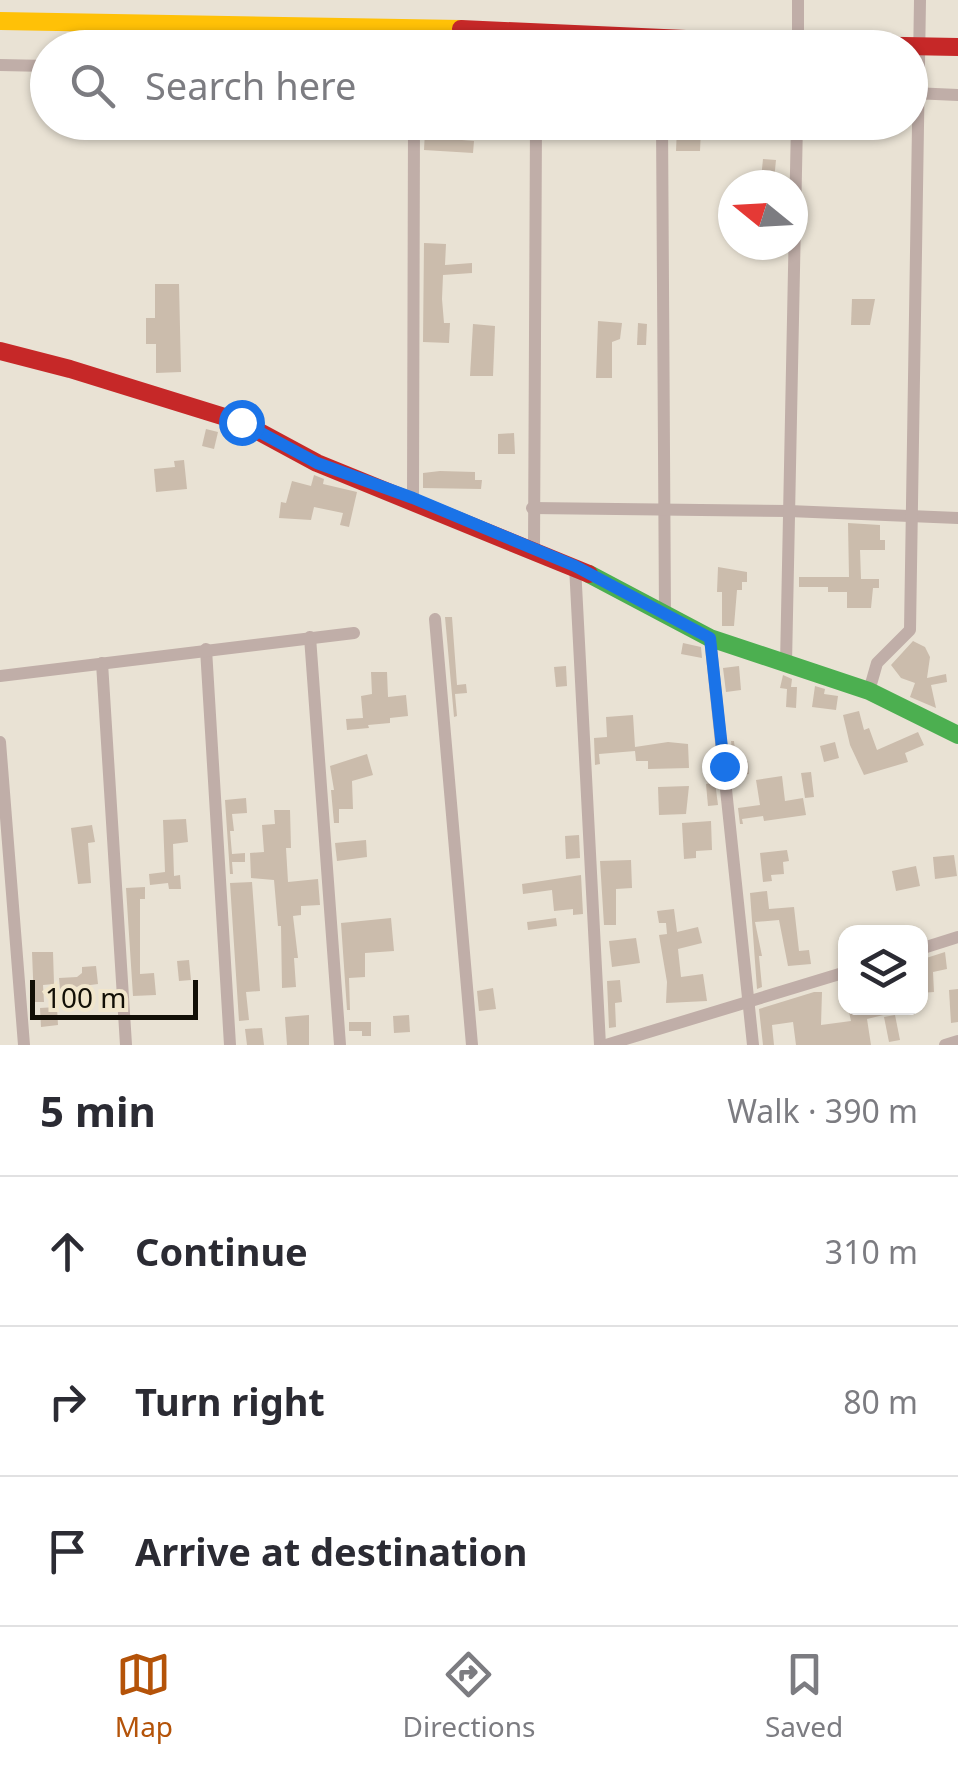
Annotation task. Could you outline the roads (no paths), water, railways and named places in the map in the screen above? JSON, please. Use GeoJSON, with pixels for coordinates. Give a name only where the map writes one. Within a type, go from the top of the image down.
{"type":"FeatureCollection","features":[{"type":"Feature","properties":{"kind":"street"},"geometry":{"type":"LineString","coordinates":[[798,0],[798,30]]}},
{"type":"Feature","properties":{"kind":"street"},"geometry":{"type":"LineString","coordinates":[[919,30],[920,0]]}},
{"type":"Feature","properties":{"kind":"street"},"geometry":{"type":"LineString","coordinates":[[0,21],[490,30]]}},
{"type":"Feature","properties":{"kind":"street"},"geometry":{"type":"LineString","coordinates":[[928,46],[958,47]]}},
{"type":"Feature","properties":{"kind":"street"},"geometry":{"type":"LineString","coordinates":[[0,65],[30,66]]}},
{"type":"Feature","properties":{"kind":"street"},"geometry":{"type":"LineString","coordinates":[[928,94],[958,95]]}},
{"type":"Feature","properties":{"kind":"street"},"geometry":{"type":"LineString","coordinates":[[413,498],[414,140]]}},
{"type":"Feature","properties":{"kind":"street"},"geometry":{"type":"LineString","coordinates":[[534,549],[536,140]]}},
{"type":"Feature","properties":{"kind":"street"},"geometry":{"type":"LineString","coordinates":[[662,140],[665,616]]}},
{"type":"Feature","properties":{"kind":"street"},"geometry":{"type":"LineString","coordinates":[[786,664],[796,140]]}},
{"type":"Feature","properties":{"kind":"street"},"geometry":{"type":"LineString","coordinates":[[869,692],[877,662],[910,630],[914,140]]}},
{"type":"Feature","properties":{"kind":"street"},"geometry":{"type":"LineString","coordinates":[[0,351],[70,368],[241,422],[317,463],[413,498],[575,566],[710,638],[869,692],[958,736]]}},
{"type":"Feature","properties":{"kind":"street"},"geometry":{"type":"LineString","coordinates":[[532,508],[958,518]]}},
{"type":"Feature","properties":{"kind":"street"},"geometry":{"type":"LineString","coordinates":[[575,566],[603,1045],[838,974]]}},
{"type":"Feature","properties":{"kind":"street"},"geometry":{"type":"LineString","coordinates":[[435,618],[472,1045]]}},
{"type":"Feature","properties":{"kind":"street"},"geometry":{"type":"LineString","coordinates":[[0,676],[354,633]]}},
{"type":"Feature","properties":{"kind":"street"},"geometry":{"type":"LineString","coordinates":[[310,637],[340,1045]]}},
{"type":"Feature","properties":{"kind":"street"},"geometry":{"type":"LineString","coordinates":[[710,638],[753,1045]]}},
{"type":"Feature","properties":{"kind":"street"},"geometry":{"type":"LineString","coordinates":[[206,649],[230,1045]]}},
{"type":"Feature","properties":{"kind":"street"},"geometry":{"type":"LineString","coordinates":[[102,664],[126,1045]]}},
{"type":"Feature","properties":{"kind":"street"},"geometry":{"type":"LineString","coordinates":[[0,742],[24,1045]]}},
{"type":"Feature","properties":{"kind":"street"},"geometry":{"type":"LineString","coordinates":[[928,946],[958,937]]}},
{"type":"Feature","properties":{"kind":"street"},"geometry":{"type":"LineString","coordinates":[[945,1045],[958,1040]]}}]}
